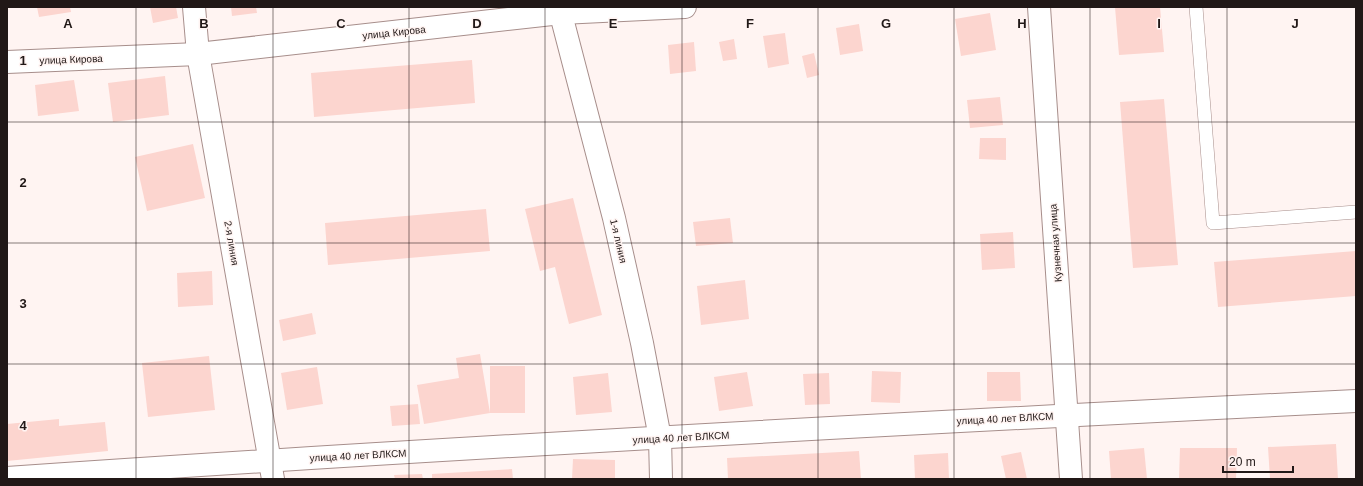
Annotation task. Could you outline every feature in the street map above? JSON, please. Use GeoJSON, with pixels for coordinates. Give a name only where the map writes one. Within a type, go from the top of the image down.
{"type":"FeatureCollection","features":[{"type":"Feature","properties":{"kind":"street","name":"2-я линия"},"geometry":{"type":"LineString","coordinates":[[194,7],[198,54],[272,469]]}},
{"type":"Feature","properties":{"kind":"street","name":"улица Кирова"},"geometry":{"type":"LineString","coordinates":[[7,62],[198,54],[560,10],[685,7]]}},
{"type":"Feature","properties":{"kind":"street","name":"Кузнечная улица"},"geometry":{"type":"LineString","coordinates":[[1039,7],[1071,479]]}},
{"type":"Feature","properties":{"kind":"street","name":"1-я линия"},"geometry":{"type":"LineString","coordinates":[[560,10],[614,218],[642,343],[660,438],[662,479]]}},
{"type":"Feature","properties":{"kind":"street","name":"улица 40 лет ВЛКСМ"},"geometry":{"type":"LineString","coordinates":[[7,478],[272,469],[660,438],[1066,415],[1356,401]]}},
{"type":"Feature","properties":{"kind":"lane"},"geometry":{"type":"LineString","coordinates":[[1196,7],[1213,223],[1356,212]]}},
{"type":"Feature","properties":{"kind":"building"},"geometry":{"type":"Polygon","coordinates":[[[37,7],[70,7],[71,12],[39,17],[37,7]]]}},
{"type":"Feature","properties":{"kind":"building"},"geometry":{"type":"Polygon","coordinates":[[[150,7],[176,7],[178,18],[153,23],[150,7]]]}},
{"type":"Feature","properties":{"kind":"building"},"geometry":{"type":"Polygon","coordinates":[[[231,7],[256,7],[257,13],[232,16],[231,7]]]}},
{"type":"Feature","properties":{"kind":"building"},"geometry":{"type":"Polygon","coordinates":[[[1115,7],[1160,7],[1164,52],[1119,55],[1115,7]]]}},
{"type":"Feature","properties":{"kind":"building"},"geometry":{"type":"Polygon","coordinates":[[[990,13],[996,50],[961,56],[955,19],[990,13]]]}},
{"type":"Feature","properties":{"kind":"building"},"geometry":{"type":"Polygon","coordinates":[[[859,24],[863,51],[840,55],[836,28],[859,24]]]}},
{"type":"Feature","properties":{"kind":"building"},"geometry":{"type":"Polygon","coordinates":[[[785,33],[789,64],[768,68],[763,36],[785,33]]]}},
{"type":"Feature","properties":{"kind":"building"},"geometry":{"type":"Polygon","coordinates":[[[734,39],[737,59],[723,61],[719,42],[734,39]]]}},
{"type":"Feature","properties":{"kind":"building"},"geometry":{"type":"Polygon","coordinates":[[[694,42],[696,71],[670,74],[668,45],[694,42]]]}},
{"type":"Feature","properties":{"kind":"building"},"geometry":{"type":"Polygon","coordinates":[[[814,53],[819,75],[807,78],[802,56],[814,53]]]}},
{"type":"Feature","properties":{"kind":"building"},"geometry":{"type":"Polygon","coordinates":[[[472,60],[475,103],[314,117],[311,73],[472,60]]]}},
{"type":"Feature","properties":{"kind":"building"},"geometry":{"type":"Polygon","coordinates":[[[165,76],[169,115],[113,122],[108,83],[165,76]]]}},
{"type":"Feature","properties":{"kind":"building"},"geometry":{"type":"Polygon","coordinates":[[[74,80],[79,111],[38,116],[35,85],[74,80]]]}},
{"type":"Feature","properties":{"kind":"building"},"geometry":{"type":"Polygon","coordinates":[[[1000,97],[1003,125],[970,128],[967,100],[1000,97]]]}},
{"type":"Feature","properties":{"kind":"building"},"geometry":{"type":"Polygon","coordinates":[[[1164,99],[1178,265],[1133,268],[1120,102],[1164,99]]]}},
{"type":"Feature","properties":{"kind":"building"},"geometry":{"type":"Polygon","coordinates":[[[980,138],[1006,138],[1006,160],[979,159],[980,138]]]}},
{"type":"Feature","properties":{"kind":"building"},"geometry":{"type":"Polygon","coordinates":[[[193,144],[205,198],[147,211],[135,157],[193,144]]]}},
{"type":"Feature","properties":{"kind":"building"},"geometry":{"type":"Polygon","coordinates":[[[573,198],[602,315],[569,324],[555,267],[540,271],[525,209],[573,198]]]}},
{"type":"Feature","properties":{"kind":"building"},"geometry":{"type":"Polygon","coordinates":[[[486,209],[490,251],[328,265],[325,223],[486,209]]]}},
{"type":"Feature","properties":{"kind":"building"},"geometry":{"type":"Polygon","coordinates":[[[730,218],[733,243],[696,246],[693,222],[730,218]]]}},
{"type":"Feature","properties":{"kind":"building"},"geometry":{"type":"Polygon","coordinates":[[[1013,232],[1015,268],[982,270],[980,234],[1013,232]]]}},
{"type":"Feature","properties":{"kind":"building"},"geometry":{"type":"Polygon","coordinates":[[[1356,251],[1356,296],[1218,307],[1214,262],[1356,251]]]}},
{"type":"Feature","properties":{"kind":"building"},"geometry":{"type":"Polygon","coordinates":[[[212,271],[213,305],[178,307],[177,273],[212,271]]]}},
{"type":"Feature","properties":{"kind":"building"},"geometry":{"type":"Polygon","coordinates":[[[745,280],[749,319],[701,325],[697,286],[745,280]]]}},
{"type":"Feature","properties":{"kind":"building"},"geometry":{"type":"Polygon","coordinates":[[[312,313],[316,334],[283,341],[279,320],[312,313]]]}},
{"type":"Feature","properties":{"kind":"building"},"geometry":{"type":"Polygon","coordinates":[[[480,354],[490,413],[424,424],[417,385],[459,378],[456,358],[480,354]]]}},
{"type":"Feature","properties":{"kind":"building"},"geometry":{"type":"Polygon","coordinates":[[[209,356],[215,410],[148,417],[142,363],[209,356]]]}},
{"type":"Feature","properties":{"kind":"building"},"geometry":{"type":"Polygon","coordinates":[[[490,366],[525,366],[525,413],[490,413],[490,366]]]}},
{"type":"Feature","properties":{"kind":"building"},"geometry":{"type":"Polygon","coordinates":[[[317,367],[323,404],[287,410],[281,373],[317,367]]]}},
{"type":"Feature","properties":{"kind":"building"},"geometry":{"type":"Polygon","coordinates":[[[872,371],[901,372],[900,403],[871,402],[872,371]]]}},
{"type":"Feature","properties":{"kind":"building"},"geometry":{"type":"Polygon","coordinates":[[[747,372],[753,406],[719,411],[714,377],[747,372]]]}},
{"type":"Feature","properties":{"kind":"building"},"geometry":{"type":"Polygon","coordinates":[[[987,372],[1020,372],[1021,401],[987,401],[987,372]]]}},
{"type":"Feature","properties":{"kind":"building"},"geometry":{"type":"Polygon","coordinates":[[[608,373],[612,412],[576,415],[573,377],[608,373]]]}},
{"type":"Feature","properties":{"kind":"building"},"geometry":{"type":"Polygon","coordinates":[[[829,373],[830,404],[805,405],[803,374],[829,373]]]}},
{"type":"Feature","properties":{"kind":"building"},"geometry":{"type":"Polygon","coordinates":[[[418,404],[420,424],[392,426],[390,406],[418,404]]]}},
{"type":"Feature","properties":{"kind":"building"},"geometry":{"type":"Polygon","coordinates":[[[59,419],[59,426],[105,422],[108,451],[7,461],[7,424],[59,419]]]}},
{"type":"Feature","properties":{"kind":"building"},"geometry":{"type":"Polygon","coordinates":[[[1336,444],[1338,479],[1270,479],[1268,447],[1336,444]]]}},
{"type":"Feature","properties":{"kind":"building"},"geometry":{"type":"Polygon","coordinates":[[[1144,448],[1147,479],[1111,479],[1109,451],[1144,448]]]}},
{"type":"Feature","properties":{"kind":"building"},"geometry":{"type":"Polygon","coordinates":[[[1180,448],[1237,448],[1236,479],[1179,479],[1180,448]]]}},
{"type":"Feature","properties":{"kind":"building"},"geometry":{"type":"Polygon","coordinates":[[[859,451],[861,479],[728,479],[727,458],[859,451]]]}},
{"type":"Feature","properties":{"kind":"building"},"geometry":{"type":"Polygon","coordinates":[[[1021,452],[1027,479],[1006,479],[1001,456],[1021,452]]]}},
{"type":"Feature","properties":{"kind":"building"},"geometry":{"type":"Polygon","coordinates":[[[948,453],[949,479],[915,479],[914,455],[948,453]]]}},
{"type":"Feature","properties":{"kind":"building"},"geometry":{"type":"Polygon","coordinates":[[[573,459],[615,460],[615,479],[572,479],[573,459]]]}},
{"type":"Feature","properties":{"kind":"building"},"geometry":{"type":"Polygon","coordinates":[[[512,469],[513,479],[432,479],[432,474],[512,469]]]}},
{"type":"Feature","properties":{"kind":"building"},"geometry":{"type":"Polygon","coordinates":[[[422,474],[423,479],[395,479],[394,475],[422,474]]]}}]}
